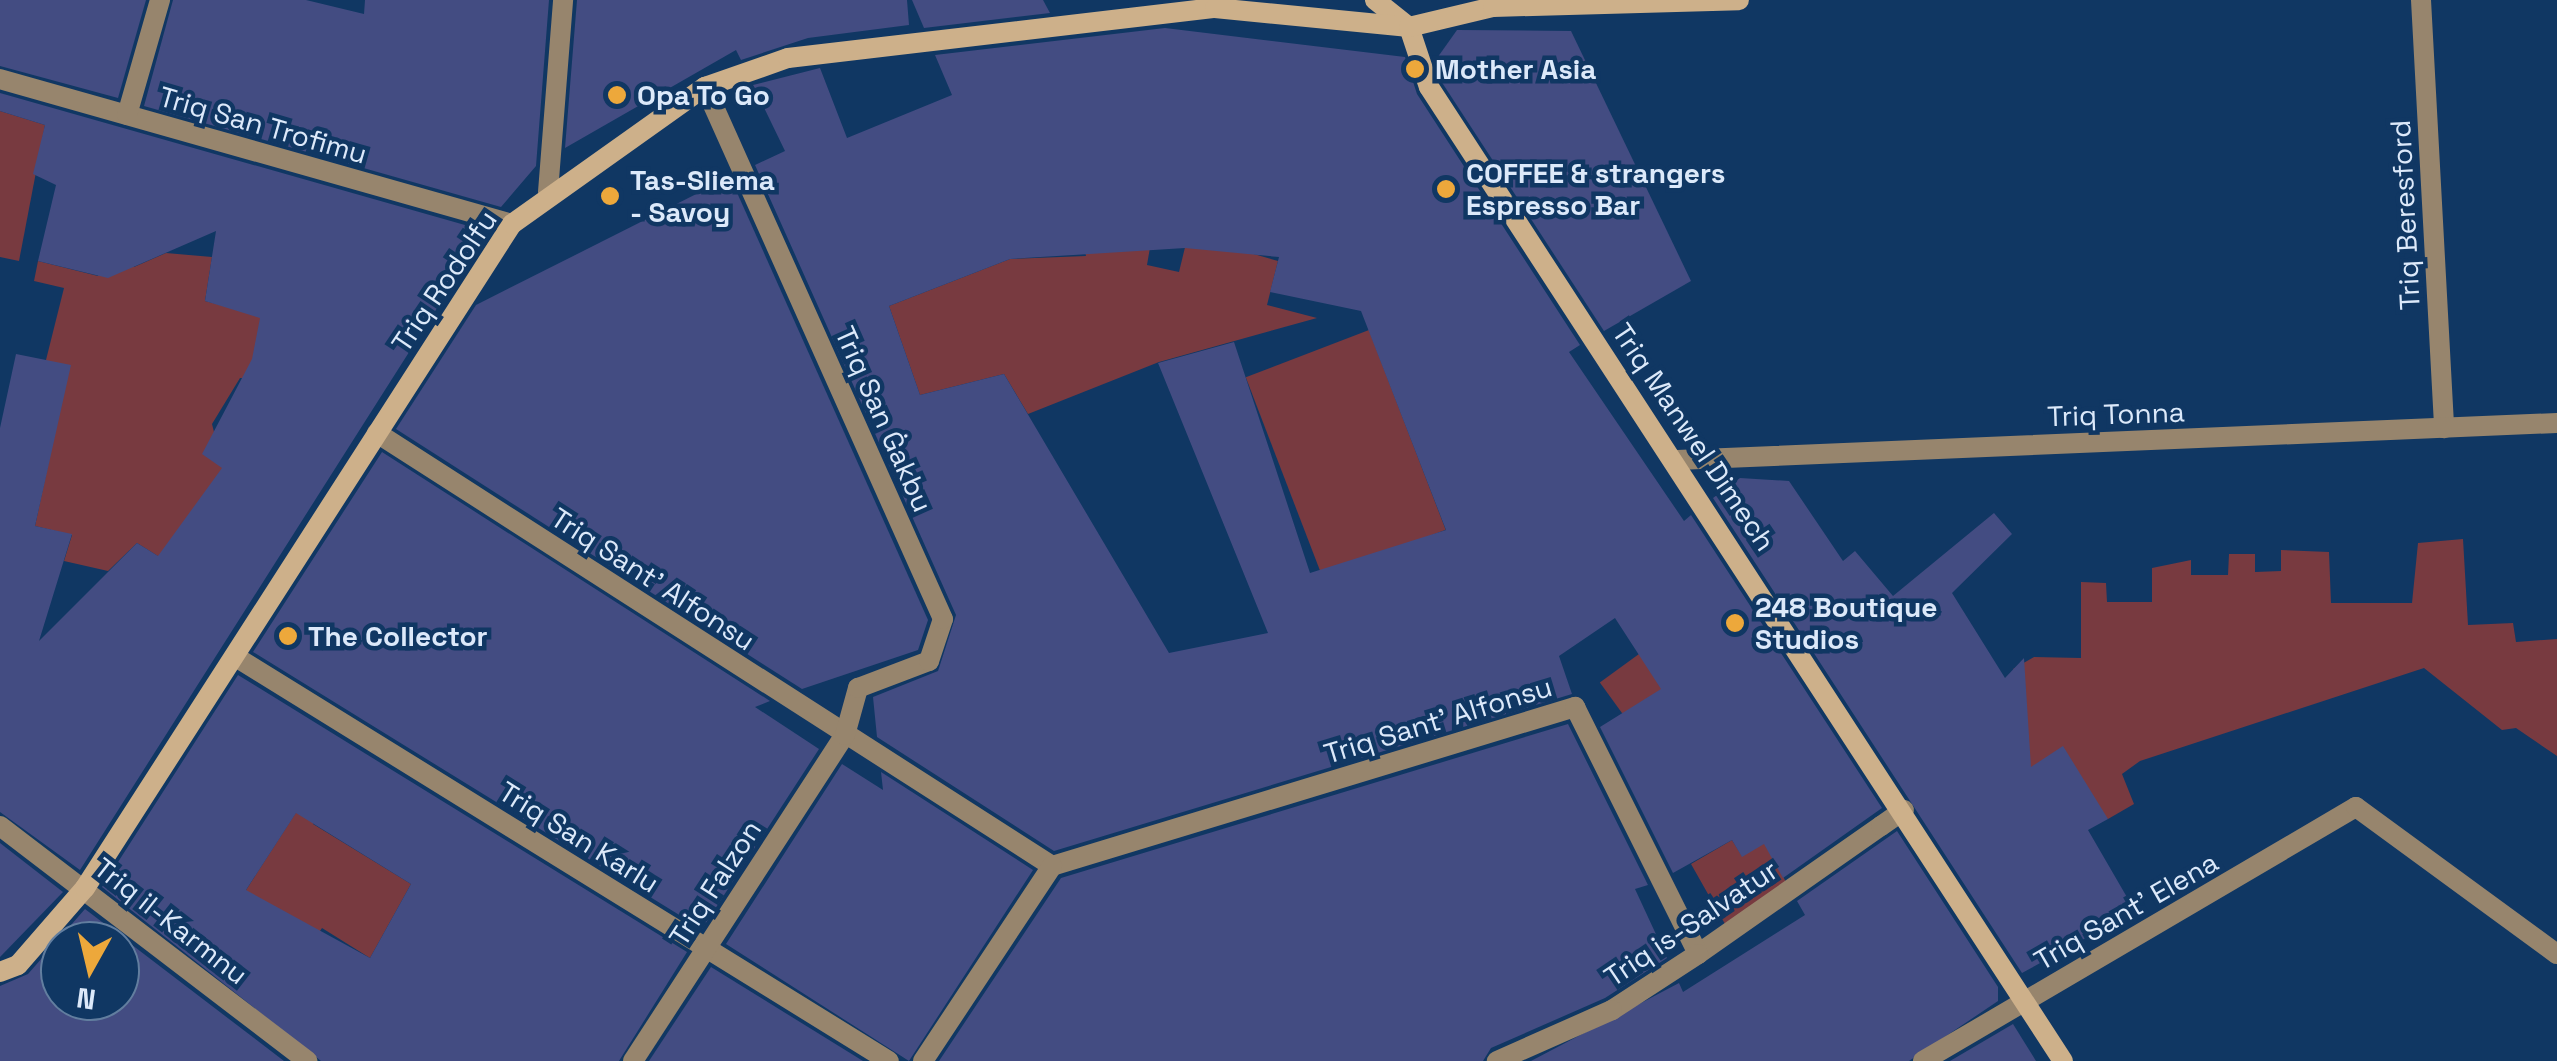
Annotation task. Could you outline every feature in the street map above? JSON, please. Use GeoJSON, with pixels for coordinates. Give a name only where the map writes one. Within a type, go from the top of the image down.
{"type":"FeatureCollection","features":[{"type":"Feature","properties":{"kind":"street"},"geometry":{"type":"LineString","coordinates":[[127,115],[160,0]]}},
{"type":"Feature","properties":{"kind":"street"},"geometry":{"type":"LineString","coordinates":[[548,192],[563,0]]}},
{"type":"Feature","properties":{"kind":"street"},"geometry":{"type":"LineString","coordinates":[[1375,0],[1409,26]]}},
{"type":"Feature","properties":{"kind":"street","name":"Triq Rodolfu"},"geometry":{"type":"LineString","coordinates":[[0,972],[18,965],[84,888],[239,659],[377,433],[512,224],[548,192],[705,87],[788,58],[1214,8],[1409,26],[1493,7],[1739,0]]}},
{"type":"Feature","properties":{"kind":"street","name":"Triq Beresford"},"geometry":{"type":"LineString","coordinates":[[2421,0],[2444,428]]}},
{"type":"Feature","properties":{"kind":"street","name":"Triq Manwel Dimech"},"geometry":{"type":"LineString","coordinates":[[1409,26],[1429,88],[2028,1000],[2063,1061]]}},
{"type":"Feature","properties":{"kind":"street","name":"Triq San Trofimu"},"geometry":{"type":"LineString","coordinates":[[0,79],[512,224]]}},
{"type":"Feature","properties":{"kind":"street","name":"Triq San Ġakbu"},"geometry":{"type":"LineString","coordinates":[[705,87],[944,619],[930,662],[858,688],[845,735]]}},
{"type":"Feature","properties":{"kind":"street","name":"Triq Tonna"},"geometry":{"type":"LineString","coordinates":[[1676,460],[2557,423]]}},
{"type":"Feature","properties":{"kind":"street","name":"Triq Sant' Alfonsu"},"geometry":{"type":"LineString","coordinates":[[377,433],[1052,866],[1576,707],[1698,954]]}},
{"type":"Feature","properties":{"kind":"street","name":"Triq San Karlu"},"geometry":{"type":"LineString","coordinates":[[239,659],[890,1061]]}},
{"type":"Feature","properties":{"kind":"street","name":"Triq Falzon"},"geometry":{"type":"LineString","coordinates":[[633,1061],[845,735]]}},
{"type":"Feature","properties":{"kind":"street","name":"Triq Sant' Elena"},"geometry":{"type":"LineString","coordinates":[[1922,1061],[2356,807],[2557,954]]}},
{"type":"Feature","properties":{"kind":"street","name":"Triq is-Salvatur"},"geometry":{"type":"LineString","coordinates":[[1497,1061],[1612,1010],[1904,810]]}},
{"type":"Feature","properties":{"kind":"street","name":"Triq il-Karmnu"},"geometry":{"type":"LineString","coordinates":[[0,826],[307,1061]]}},
{"type":"Feature","properties":{"kind":"street"},"geometry":{"type":"LineString","coordinates":[[923,1061],[1052,866]]}},
{"type":"Feature","properties":{"kind":"shaded area"},"geometry":{"type":"Polygon","coordinates":[[[0,111],[45,125],[19,261],[0,257],[0,111]]]}},
{"type":"Feature","properties":{"kind":"shaded area"},"geometry":{"type":"Polygon","coordinates":[[[1075,201],[1157,207],[1147,265],[1179,272],[1188,235],[1278,261],[1267,305],[1317,318],[1159,362],[1028,414],[1004,374],[920,395],[889,306],[1010,259],[1086,256],[1075,201]]]}},
{"type":"Feature","properties":{"kind":"shaded area"},"geometry":{"type":"Polygon","coordinates":[[[111,223],[134,267],[166,253],[212,257],[205,301],[287,322],[287,380],[240,378],[212,424],[223,468],[169,563],[137,543],[108,571],[64,561],[72,535],[35,526],[60,408],[46,360],[64,288],[34,281],[38,261],[98,276],[111,223]]]}},
{"type":"Feature","properties":{"kind":"shaded area"},"geometry":{"type":"Polygon","coordinates":[[[1369,330],[1446,530],[1322,577],[1246,377],[1369,330]]]}},
{"type":"Feature","properties":{"kind":"shaded area"},"geometry":{"type":"Polygon","coordinates":[[[2463,539],[2468,625],[2513,623],[2516,642],[2557,639],[2557,756],[2516,728],[2502,730],[2424,668],[2140,761],[2122,774],[2134,804],[2108,819],[2027,770],[2025,683],[2013,669],[2034,657],[2081,658],[2081,582],[2106,583],[2107,602],[2152,602],[2152,568],[2191,560],[2191,575],[2228,575],[2229,554],[2255,554],[2255,572],[2281,571],[2281,550],[2329,552],[2331,603],[2412,603],[2418,543],[2463,539]]]}},
{"type":"Feature","properties":{"kind":"shaded area"},"geometry":{"type":"Polygon","coordinates":[[[1650,646],[1675,680],[1625,716],[1600,682],[1650,646]]]}},
{"type":"Feature","properties":{"kind":"shaded area"},"geometry":{"type":"Polygon","coordinates":[[[315,783],[313,824],[411,884],[370,958],[322,928],[270,1005],[246,890],[315,783]]]}},
{"type":"Feature","properties":{"kind":"shaded area"},"geometry":{"type":"Polygon","coordinates":[[[1801,821],[1774,860],[1786,882],[1725,924],[1691,864],[1732,840],[1742,856],[1801,821]]]}},
{"type":"Feature","properties":{"kind":"building"},"geometry":{"type":"Polygon","coordinates":[[[0,0],[146,0],[118,98],[0,66],[0,0]]]}},
{"type":"Feature","properties":{"kind":"building"},"geometry":{"type":"Polygon","coordinates":[[[173,0],[306,0],[364,14],[365,0],[549,0],[536,166],[501,207],[144,106],[173,0]]]}},
{"type":"Feature","properties":{"kind":"building"},"geometry":{"type":"Polygon","coordinates":[[[577,0],[907,0],[909,25],[808,38],[741,60],[736,50],[565,148],[577,0]]]}},
{"type":"Feature","properties":{"kind":"building"},"geometry":{"type":"Polygon","coordinates":[[[912,0],[1043,0],[1050,13],[924,28],[912,0]]]}},
{"type":"Feature","properties":{"kind":"building"},"geometry":{"type":"Polygon","coordinates":[[[1165,28],[1405,57],[1417,94],[1580,345],[1569,352],[1684,521],[1691,515],[1882,808],[1783,878],[1764,844],[1742,857],[1732,840],[1673,873],[1600,727],[1661,689],[1615,618],[1559,656],[1572,694],[1054,851],[877,737],[873,697],[938,671],[956,615],[755,165],[785,151],[753,85],[820,68],[847,138],[952,95],[935,55],[1165,28]],[[1185,248],[1010,259],[889,306],[920,395],[1004,374],[1169,653],[1268,633],[1158,363],[1234,342],[1310,573],[1446,530],[1361,311],[1270,292],[1279,257],[1185,248]]]}},
{"type":"Feature","properties":{"kind":"building"},"geometry":{"type":"Polygon","coordinates":[[[1457,30],[1571,31],[1691,281],[1604,331],[1441,81],[1435,61],[1457,30]]]}},
{"type":"Feature","properties":{"kind":"building"},"geometry":{"type":"Polygon","coordinates":[[[0,93],[486,231],[80,870],[0,812],[0,428],[16,354],[71,365],[35,526],[72,534],[39,641],[137,543],[158,556],[222,468],[202,454],[252,359],[260,318],[205,301],[216,231],[108,278],[38,261],[56,185],[33,174],[45,125],[0,111],[0,93]]]}},
{"type":"Feature","properties":{"kind":"building"},"geometry":{"type":"Polygon","coordinates":[[[730,177],[928,620],[918,650],[802,689],[396,429],[476,305],[730,177]]]}},
{"type":"Feature","properties":{"kind":"building"},"geometry":{"type":"Polygon","coordinates":[[[382,452],[770,701],[755,707],[819,749],[702,929],[253,652],[382,452]]]}},
{"type":"Feature","properties":{"kind":"building"},"geometry":{"type":"Polygon","coordinates":[[[1740,478],[1789,481],[1843,561],[1855,551],[1893,596],[1994,513],[2012,534],[1952,593],[2005,678],[2024,658],[2031,767],[2063,746],[2108,819],[2088,830],[2135,911],[2022,973],[1713,498],[1740,478]]]}},
{"type":"Feature","properties":{"kind":"building"},"geometry":{"type":"Polygon","coordinates":[[[238,675],[687,952],[619,1061],[321,1061],[102,887],[238,675]],[[296,813],[246,890],[370,958],[411,884],[296,813]]]}},
{"type":"Feature","properties":{"kind":"building"},"geometry":{"type":"Polygon","coordinates":[[[1568,724],[1648,885],[1635,889],[1667,958],[1605,998],[1491,1048],[1483,1061],[939,1061],[1061,878],[1568,724]]]}},
{"type":"Feature","properties":{"kind":"building"},"geometry":{"type":"Polygon","coordinates":[[[842,764],[883,790],[881,772],[1033,870],[909,1061],[726,944],[842,764]]]}},
{"type":"Feature","properties":{"kind":"building"},"geometry":{"type":"Polygon","coordinates":[[[1897,831],[1998,987],[1998,1001],[1909,1061],[1531,1061],[1679,983],[1683,992],[1805,915],[1797,901],[1897,831]]]}},
{"type":"Feature","properties":{"kind":"building"},"geometry":{"type":"Polygon","coordinates":[[[0,843],[63,892],[0,957],[0,843]]]}},
{"type":"Feature","properties":{"kind":"building"},"geometry":{"type":"Polygon","coordinates":[[[85,909],[101,921],[74,921],[85,909]]]}},
{"type":"Feature","properties":{"kind":"building"},"geometry":{"type":"Polygon","coordinates":[[[140,951],[284,1061],[0,1061],[0,986],[28,974],[40,960],[40,1021],[140,1021],[140,951]]]}},
{"type":"Feature","properties":{"kind":"building"},"geometry":{"type":"Polygon","coordinates":[[[711,967],[863,1061],[649,1061],[711,967]]]}},
{"type":"Feature","properties":{"kind":"building"},"geometry":{"type":"Polygon","coordinates":[[[2013,1024],[2036,1061],[1950,1061],[2013,1024]]]}},
{"type":"Feature","properties":{"kind":"place","name":"Mother Asia"},"geometry":{"type":"Point","coordinates":[1415,69]}},
{"type":"Feature","properties":{"kind":"place","name":"Opa To Go"},"geometry":{"type":"Point","coordinates":[617,95]}},
{"type":"Feature","properties":{"kind":"place","name":"COFFEE & strangers Espresso Bar"},"geometry":{"type":"Point","coordinates":[1446,189]}},
{"type":"Feature","properties":{"kind":"place","name":"Tas-Sliema - Savoy"},"geometry":{"type":"Point","coordinates":[610,196]}},
{"type":"Feature","properties":{"kind":"place","name":"248 Boutique Studios"},"geometry":{"type":"Point","coordinates":[1735,623]}},
{"type":"Feature","properties":{"kind":"place","name":"The Collector"},"geometry":{"type":"Point","coordinates":[288,636]}}]}
